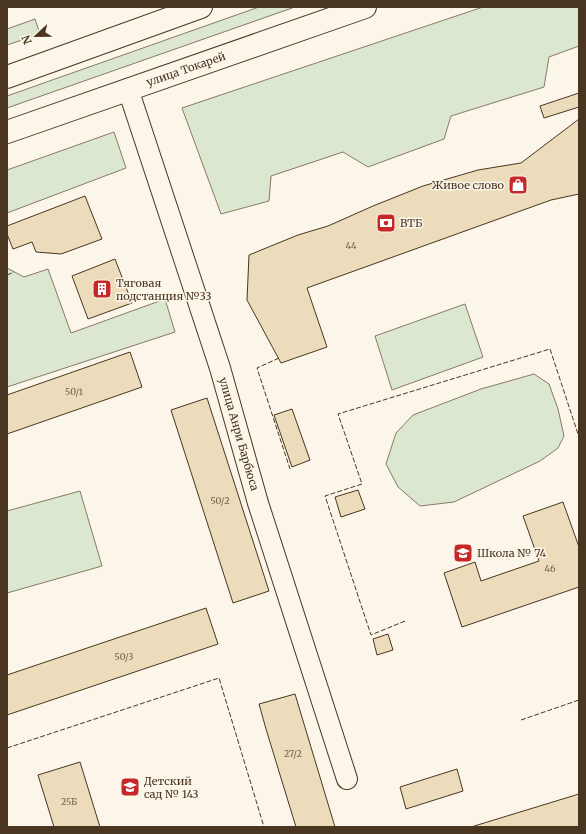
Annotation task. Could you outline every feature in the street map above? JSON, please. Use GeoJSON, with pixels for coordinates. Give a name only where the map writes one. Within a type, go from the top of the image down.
{"type":"FeatureCollection","features":[{"type":"Feature","properties":{"kind":"main road"},"geometry":{"type":"LineString","coordinates":[[7,77],[201,7]]}},
{"type":"Feature","properties":{"kind":"main road","name":"улица Токарей"},"geometry":{"type":"LineString","coordinates":[[7,132],[365,7]]}},
{"type":"Feature","properties":{"kind":"street","name":"улица Анри Барбюса"},"geometry":{"type":"LineString","coordinates":[[128,89],[220,368],[258,503],[347,779]]}},
{"type":"Feature","properties":{"kind":"green space"},"geometry":{"type":"Polygon","coordinates":[[[259,7],[295,7],[7,108],[7,96],[259,7]]]}},
{"type":"Feature","properties":{"kind":"green space"},"geometry":{"type":"Polygon","coordinates":[[[483,7],[579,7],[579,46],[549,57],[544,87],[451,116],[444,139],[368,167],[343,152],[271,176],[269,201],[221,214],[182,108],[483,7]]]}},
{"type":"Feature","properties":{"kind":"green space"},"geometry":{"type":"Polygon","coordinates":[[[35,19],[40,34],[7,45],[7,29],[35,19]]]}},
{"type":"Feature","properties":{"kind":"green space"},"geometry":{"type":"Polygon","coordinates":[[[114,132],[126,168],[7,213],[7,170],[114,132]]]}},
{"type":"Feature","properties":{"kind":"green space"},"geometry":{"type":"Polygon","coordinates":[[[7,268],[24,277],[48,269],[71,333],[165,299],[175,332],[7,387],[7,268]]]}},
{"type":"Feature","properties":{"kind":"green space"},"geometry":{"type":"Polygon","coordinates":[[[465,304],[483,357],[392,390],[375,336],[465,304]]]}},
{"type":"Feature","properties":{"kind":"green space"},"geometry":{"type":"Polygon","coordinates":[[[534,374],[549,384],[558,409],[564,436],[558,448],[540,461],[454,502],[420,506],[398,487],[386,464],[396,433],[413,415],[481,389],[534,374]]]}},
{"type":"Feature","properties":{"kind":"green space"},"geometry":{"type":"Polygon","coordinates":[[[80,491],[102,566],[7,593],[7,511],[80,491]]]}},
{"type":"Feature","properties":{"kind":"building"},"geometry":{"type":"Polygon","coordinates":[[[579,93],[579,107],[544,118],[540,106],[579,93]]]}},
{"type":"Feature","properties":{"kind":"building"},"geometry":{"type":"Polygon","coordinates":[[[579,119],[579,194],[551,200],[307,288],[327,347],[281,363],[247,300],[249,255],[298,235],[328,226],[423,186],[478,170],[521,163],[579,119]]]}},
{"type":"Feature","properties":{"kind":"building"},"geometry":{"type":"Polygon","coordinates":[[[85,196],[102,239],[61,254],[36,252],[32,242],[13,249],[7,234],[7,226],[85,196]]]}},
{"type":"Feature","properties":{"kind":"building","name":"Тяговая подстанция №33"},"geometry":{"type":"Polygon","coordinates":[[[115,259],[132,303],[88,319],[72,276],[115,259]]]}},
{"type":"Feature","properties":{"kind":"building"},"geometry":{"type":"Polygon","coordinates":[[[130,352],[142,387],[7,434],[7,395],[130,352]]]}},
{"type":"Feature","properties":{"kind":"building"},"geometry":{"type":"Polygon","coordinates":[[[207,398],[269,591],[233,603],[171,410],[207,398]]]}},
{"type":"Feature","properties":{"kind":"building"},"geometry":{"type":"Polygon","coordinates":[[[292,409],[310,460],[292,467],[274,415],[292,409]]]}},
{"type":"Feature","properties":{"kind":"building"},"geometry":{"type":"Polygon","coordinates":[[[358,490],[365,509],[341,517],[335,497],[358,490]]]}},
{"type":"Feature","properties":{"kind":"building"},"geometry":{"type":"Polygon","coordinates":[[[563,502],[579,547],[579,587],[462,627],[444,573],[475,562],[481,581],[539,561],[523,516],[563,502]]]}},
{"type":"Feature","properties":{"kind":"building"},"geometry":{"type":"Polygon","coordinates":[[[206,608],[218,644],[7,715],[7,675],[206,608]]]}},
{"type":"Feature","properties":{"kind":"building"},"geometry":{"type":"Polygon","coordinates":[[[388,634],[393,650],[377,655],[373,639],[388,634]]]}},
{"type":"Feature","properties":{"kind":"building"},"geometry":{"type":"Polygon","coordinates":[[[295,694],[335,827],[296,827],[266,729],[259,704],[295,694]]]}},
{"type":"Feature","properties":{"kind":"building"},"geometry":{"type":"Polygon","coordinates":[[[80,762],[100,827],[54,827],[38,775],[80,762]]]}},
{"type":"Feature","properties":{"kind":"building"},"geometry":{"type":"Polygon","coordinates":[[[457,769],[463,791],[406,809],[400,787],[457,769]]]}},
{"type":"Feature","properties":{"kind":"building"},"geometry":{"type":"Polygon","coordinates":[[[579,794],[579,827],[471,827],[579,794]]]}},
{"type":"Feature","properties":{"kind":"fence"},"geometry":{"type":"LineString","coordinates":[[7,275],[14,272]]}},
{"type":"Feature","properties":{"kind":"fence"},"geometry":{"type":"LineString","coordinates":[[405,621],[371,635],[325,496],[362,484],[338,414],[550,349],[579,437]]}},
{"type":"Feature","properties":{"kind":"fence"},"geometry":{"type":"LineString","coordinates":[[279,358],[257,368],[290,469]]}},
{"type":"Feature","properties":{"kind":"fence"},"geometry":{"type":"LineString","coordinates":[[7,748],[219,678],[264,827]]}},
{"type":"Feature","properties":{"kind":"fence"},"geometry":{"type":"LineString","coordinates":[[521,720],[579,700]]}},
{"type":"Feature","properties":{"kind":"place","name":"Живое слово"},"geometry":{"type":"Point","coordinates":[518,185]}},
{"type":"Feature","properties":{"kind":"place","name":"ВТБ"},"geometry":{"type":"Point","coordinates":[386,223]}},
{"type":"Feature","properties":{"kind":"place","name":"Тяговая подстанция №33"},"geometry":{"type":"Point","coordinates":[102,289]}},
{"type":"Feature","properties":{"kind":"place","name":"Школа № 74"},"geometry":{"type":"Point","coordinates":[463,553]}},
{"type":"Feature","properties":{"kind":"place","name":"Детский сад № 143"},"geometry":{"type":"Point","coordinates":[130,787]}}]}
